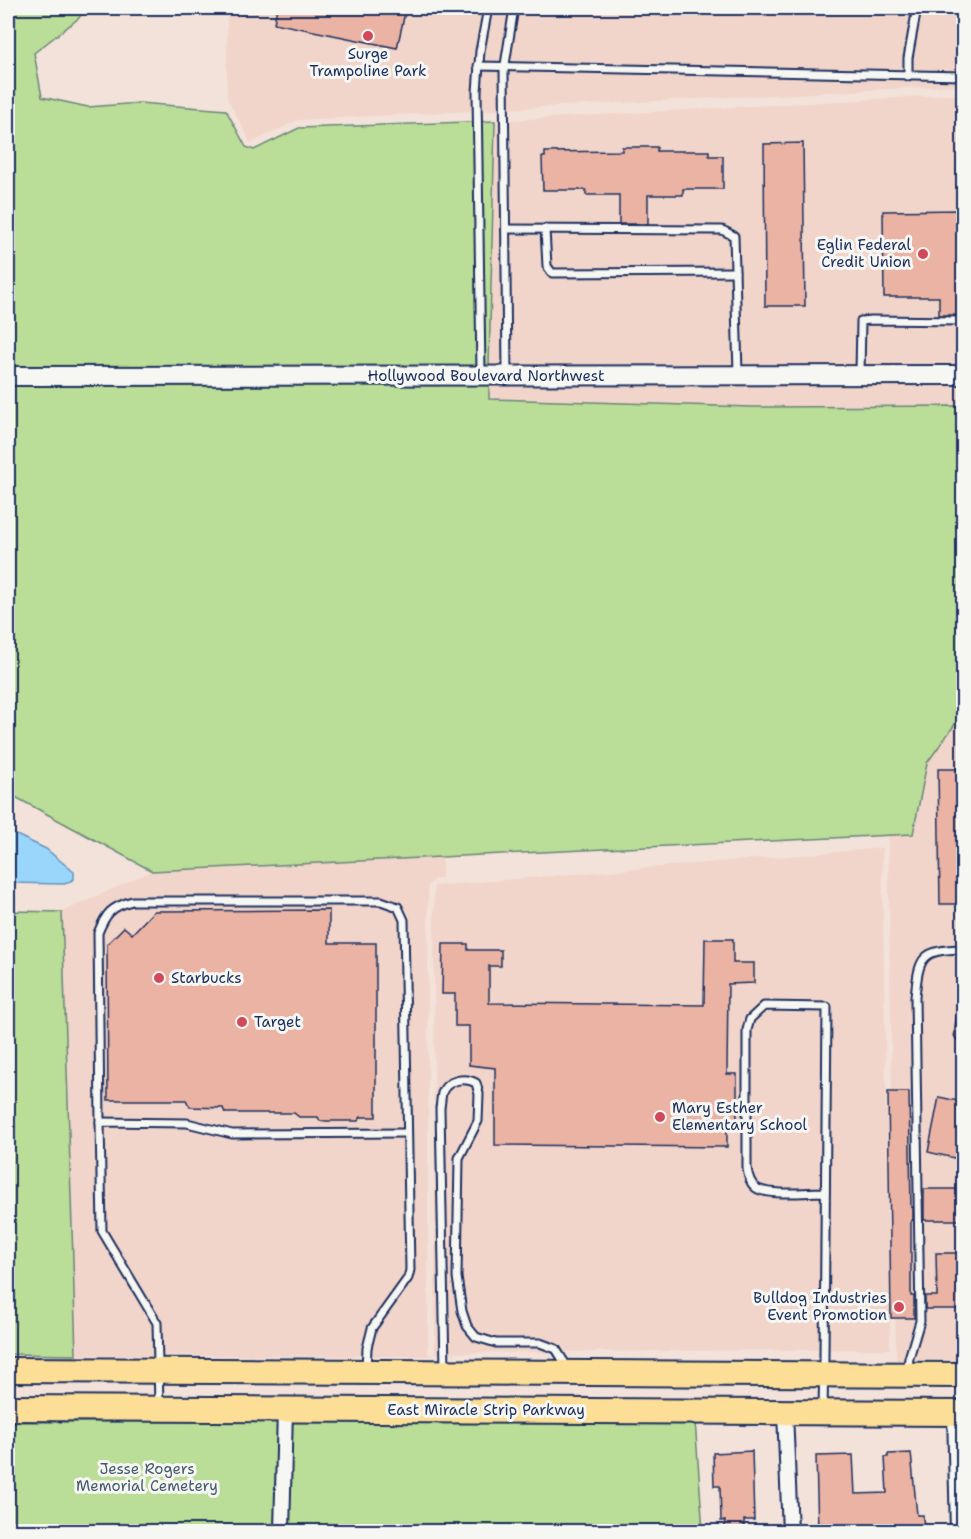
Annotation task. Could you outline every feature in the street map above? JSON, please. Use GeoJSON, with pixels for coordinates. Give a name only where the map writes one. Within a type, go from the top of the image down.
{"type":"FeatureCollection","features":[{"type":"Feature","properties":{"kind":"highway"},"geometry":{"type":"LineString","coordinates":[[8,1370],[963,1375]]}},
{"type":"Feature","properties":{"kind":"highway","name":"East Miracle Strip Parkway"},"geometry":{"type":"LineString","coordinates":[[8,1408],[959,1413]]}},
{"type":"Feature","properties":{"kind":"street","name":"Hollywood Boulevard Northwest"},"geometry":{"type":"LineString","coordinates":[[8,376],[963,375]]}},
{"type":"Feature","properties":{"kind":"street"},"geometry":{"type":"LineString","coordinates":[[282,1532],[285,1409]]}},
{"type":"Feature","properties":{"kind":"street"},"geometry":{"type":"LineString","coordinates":[[785,1412],[790,1532]]}},
{"type":"Feature","properties":{"kind":"street"},"geometry":{"type":"LineString","coordinates":[[958,1532],[959,1413]]}},
{"type":"Feature","properties":{"kind":"lane"},"geometry":{"type":"LineString","coordinates":[[481,376],[478,66],[488,8]]}},
{"type":"Feature","properties":{"kind":"lane"},"geometry":{"type":"LineString","coordinates":[[507,376],[504,67],[514,8]]}},
{"type":"Feature","properties":{"kind":"lane"},"geometry":{"type":"LineString","coordinates":[[908,76],[910,42],[916,8]]}},
{"type":"Feature","properties":{"kind":"lane"},"geometry":{"type":"LineString","coordinates":[[478,66],[963,76]]}},
{"type":"Feature","properties":{"kind":"lane"},"geometry":{"type":"LineString","coordinates":[[506,229],[722,230],[734,236],[739,376]]}},
{"type":"Feature","properties":{"kind":"lane"},"geometry":{"type":"LineString","coordinates":[[545,229],[547,266],[552,273],[735,272]]}},
{"type":"Feature","properties":{"kind":"lane"},"geometry":{"type":"LineString","coordinates":[[860,375],[861,321],[963,321]]}},
{"type":"Feature","properties":{"kind":"lane"},"geometry":{"type":"LineString","coordinates":[[159,1409],[157,1323],[102,1231],[98,933],[104,919],[115,906],[132,901],[381,901],[398,908],[404,920],[410,1270],[408,1278],[372,1328],[366,1348],[366,1372]]}},
{"type":"Feature","properties":{"kind":"lane"},"geometry":{"type":"LineString","coordinates":[[907,1374],[909,1358],[920,1321],[915,997],[917,975],[921,961],[929,954],[943,950],[963,949]]}},
{"type":"Feature","properties":{"kind":"lane"},"geometry":{"type":"LineString","coordinates":[[823,1412],[827,1006],[764,1006],[750,1019],[747,1030],[747,1168],[749,1179],[756,1188],[769,1192],[825,1192]]}},
{"type":"Feature","properties":{"kind":"lane"},"geometry":{"type":"LineString","coordinates":[[963,1012],[959,1035],[963,1041]]}},
{"type":"Feature","properties":{"kind":"lane"},"geometry":{"type":"LineString","coordinates":[[445,1372],[440,1108],[443,1090],[448,1084],[457,1080],[470,1080],[476,1083],[478,1121],[459,1158],[457,1277],[466,1326],[476,1337],[496,1343],[540,1343],[556,1349],[571,1373]]}},
{"type":"Feature","properties":{"kind":"lane"},"geometry":{"type":"LineString","coordinates":[[100,1122],[187,1123],[232,1134],[406,1133]]}},
{"type":"Feature","properties":{"kind":"shaded area"},"geometry":{"type":"Polygon","coordinates":[[[227,8],[963,8],[963,85],[298,120],[251,143],[227,98],[227,8]]]}},
{"type":"Feature","properties":{"kind":"shaded area"},"geometry":{"type":"Polygon","coordinates":[[[963,94],[963,366],[489,367],[495,121],[963,94]]]}},
{"type":"Feature","properties":{"kind":"shaded area"},"geometry":{"type":"Polygon","coordinates":[[[963,384],[963,439],[960,406],[751,407],[488,399],[489,385],[963,384]]]}},
{"type":"Feature","properties":{"kind":"shaded area"},"geometry":{"type":"Polygon","coordinates":[[[963,713],[963,1360],[896,1360],[888,835],[913,834],[927,763],[963,713]]]}},
{"type":"Feature","properties":{"kind":"shaded area","name":"Mary Esther Elementary School"},"geometry":{"type":"Polygon","coordinates":[[[882,848],[890,1349],[435,1353],[434,886],[882,848]]]}},
{"type":"Feature","properties":{"kind":"shaded area"},"geometry":{"type":"Polygon","coordinates":[[[442,857],[442,878],[434,879],[428,886],[428,1353],[431,1356],[76,1355],[62,912],[152,871],[442,857]]]}},
{"type":"Feature","properties":{"kind":"green space"},"geometry":{"type":"Polygon","coordinates":[[[8,8],[85,8],[79,18],[34,53],[42,97],[88,107],[139,103],[226,110],[246,147],[254,150],[299,128],[495,121],[489,367],[8,368],[8,8]]]}},
{"type":"Feature","properties":{"kind":"green space"},"geometry":{"type":"Polygon","coordinates":[[[489,385],[489,399],[751,407],[960,406],[964,439],[963,713],[927,763],[913,834],[152,871],[8,793],[8,386],[489,385]]]}},
{"type":"Feature","properties":{"kind":"green space"},"geometry":{"type":"Polygon","coordinates":[[[8,911],[62,912],[76,1355],[8,1354],[8,911]]]}},
{"type":"Feature","properties":{"kind":"green space"},"geometry":{"type":"Polygon","coordinates":[[[695,1420],[703,1531],[289,1532],[292,1421],[695,1420]]]}},
{"type":"Feature","properties":{"kind":"green space","name":"Jesse Rogers Memorial Cemetery"},"geometry":{"type":"Polygon","coordinates":[[[277,1421],[274,1531],[8,1531],[8,1422],[277,1421]]]}},
{"type":"Feature","properties":{"kind":"water"},"geometry":{"type":"Polygon","coordinates":[[[8,831],[46,849],[74,872],[74,879],[65,884],[8,883],[8,831]]]}},
{"type":"Feature","properties":{"kind":"building","name":"Surge Trampoline Park"},"geometry":{"type":"Polygon","coordinates":[[[277,8],[406,8],[397,48],[274,23],[277,8]]]}},
{"type":"Feature","properties":{"kind":"building"},"geometry":{"type":"Polygon","coordinates":[[[803,143],[805,306],[765,306],[764,144],[803,143]]]}},
{"type":"Feature","properties":{"kind":"building"},"geometry":{"type":"Polygon","coordinates":[[[622,147],[657,147],[657,151],[709,151],[709,156],[723,156],[723,189],[683,189],[683,195],[648,195],[648,224],[619,224],[619,195],[586,195],[586,190],[543,190],[542,157],[545,157],[545,152],[622,151],[622,147]]]}},
{"type":"Feature","properties":{"kind":"building","name":"Eglin Federal Credit Union"},"geometry":{"type":"Polygon","coordinates":[[[963,210],[963,297],[957,297],[957,315],[939,315],[939,297],[884,297],[883,211],[963,210]]]}},
{"type":"Feature","properties":{"kind":"building"},"geometry":{"type":"Polygon","coordinates":[[[938,769],[963,769],[963,904],[940,904],[938,769]]]}},
{"type":"Feature","properties":{"kind":"building","name":"Target"},"geometry":{"type":"Polygon","coordinates":[[[329,910],[329,943],[376,943],[376,1117],[361,1117],[358,1121],[320,1121],[318,1117],[299,1117],[294,1113],[225,1113],[223,1108],[190,1107],[186,1100],[108,1100],[107,944],[124,927],[132,934],[154,911],[329,910]]]}},
{"type":"Feature","properties":{"kind":"building"},"geometry":{"type":"Polygon","coordinates":[[[705,939],[733,939],[733,963],[754,963],[754,983],[728,984],[727,1074],[737,1074],[737,1123],[727,1123],[727,1147],[495,1145],[495,1068],[469,1065],[469,1026],[455,1026],[455,994],[442,994],[443,944],[468,944],[468,950],[501,950],[501,966],[489,966],[489,1003],[704,1005],[705,939]]]}},
{"type":"Feature","properties":{"kind":"building"},"geometry":{"type":"Polygon","coordinates":[[[888,1092],[909,1092],[911,1207],[913,1207],[911,1296],[914,1296],[914,1318],[891,1318],[888,1092]]]}},
{"type":"Feature","properties":{"kind":"building"},"geometry":{"type":"Polygon","coordinates":[[[939,1097],[963,1102],[963,1160],[928,1152],[939,1097]]]}},
{"type":"Feature","properties":{"kind":"building"},"geometry":{"type":"Polygon","coordinates":[[[924,1189],[963,1189],[963,1220],[924,1220],[924,1189]]]}},
{"type":"Feature","properties":{"kind":"building"},"geometry":{"type":"Polygon","coordinates":[[[936,1253],[963,1253],[963,1309],[925,1309],[925,1296],[937,1296],[936,1253]]]}},
{"type":"Feature","properties":{"kind":"building"},"geometry":{"type":"Polygon","coordinates":[[[752,1451],[754,1520],[744,1520],[744,1532],[725,1532],[725,1521],[721,1521],[720,1486],[714,1486],[713,1453],[752,1451]]]}},
{"type":"Feature","properties":{"kind":"building"},"geometry":{"type":"Polygon","coordinates":[[[911,1453],[917,1515],[923,1515],[924,1532],[818,1532],[816,1456],[853,1455],[855,1494],[887,1493],[885,1457],[888,1457],[888,1454],[911,1453]]]}},
{"type":"Feature","properties":{"kind":"place","name":"Surge Trampoline Park"},"geometry":{"type":"Point","coordinates":[368,36]}},
{"type":"Feature","properties":{"kind":"place","name":"Eglin Federal Credit Union"},"geometry":{"type":"Point","coordinates":[923,254]}},
{"type":"Feature","properties":{"kind":"place","name":"Starbucks"},"geometry":{"type":"Point","coordinates":[159,978]}},
{"type":"Feature","properties":{"kind":"place","name":"Target"},"geometry":{"type":"Point","coordinates":[242,1022]}},
{"type":"Feature","properties":{"kind":"place","name":"Mary Esther Elementary School"},"geometry":{"type":"Point","coordinates":[660,1117]}},
{"type":"Feature","properties":{"kind":"place","name":"Bulldog Industries Event Promotion"},"geometry":{"type":"Point","coordinates":[899,1307]}}]}
